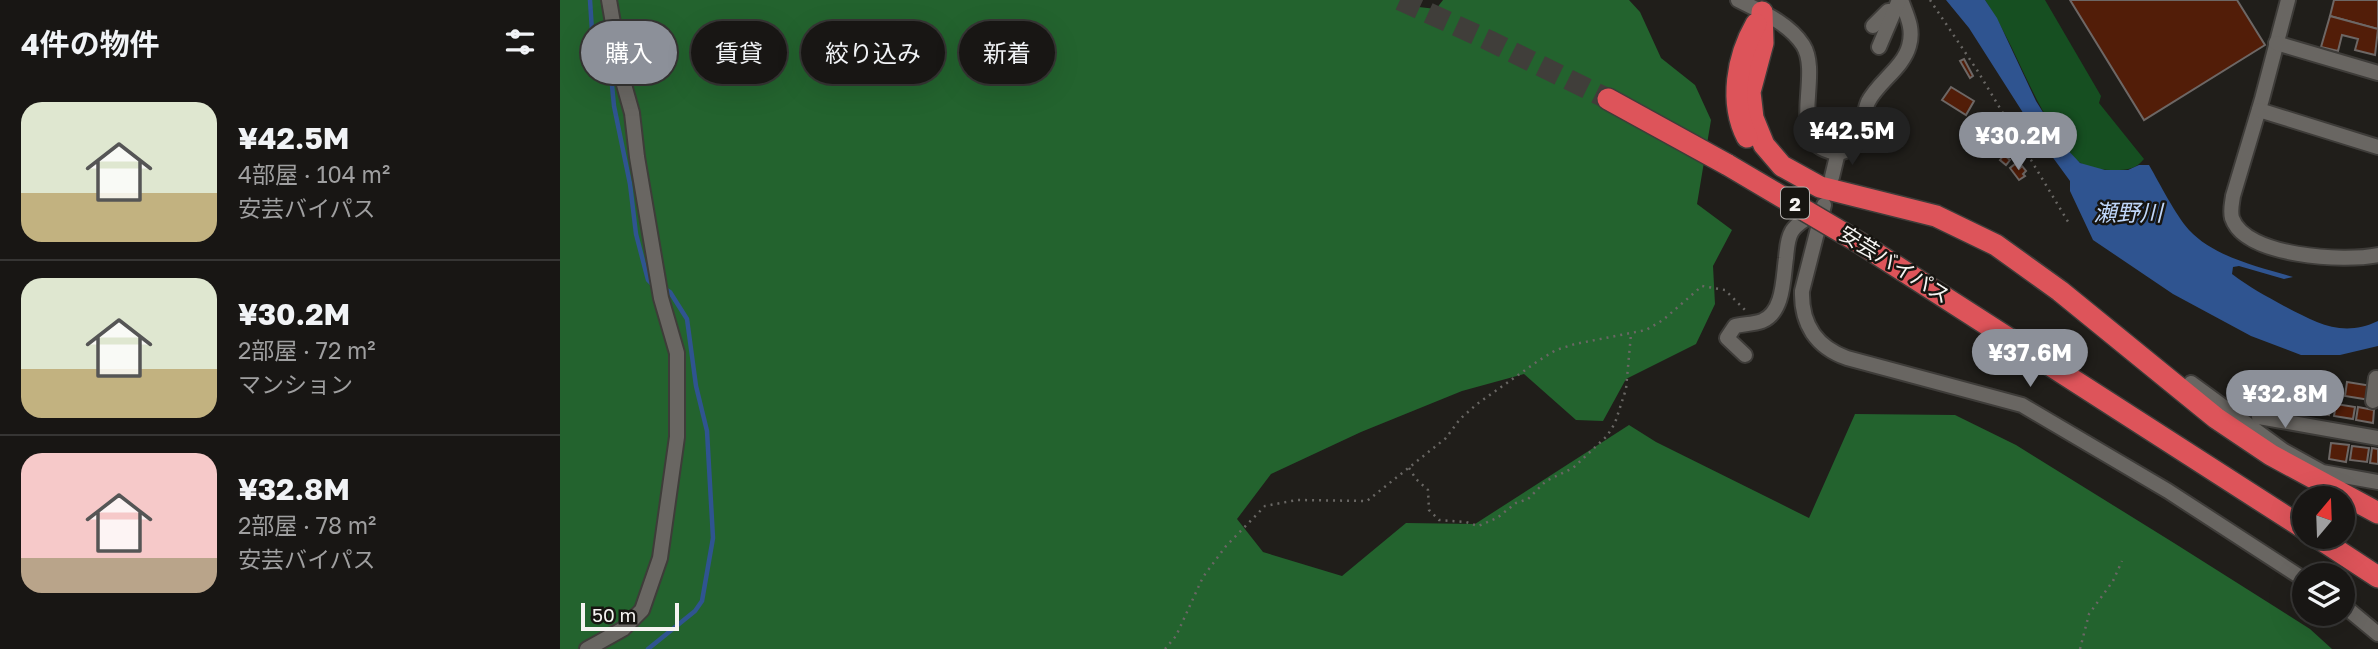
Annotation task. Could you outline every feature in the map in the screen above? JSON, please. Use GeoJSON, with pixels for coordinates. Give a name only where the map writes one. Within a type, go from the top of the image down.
{"type":"FeatureCollection","features":[{"type":"Feature","properties":{"kind":"highway"},"geometry":{"type":"LineString","coordinates":[[1765,6],[1753,28],[1741,62],[1737,81],[1737,110],[1745,134],[1772,171],[1793,187],[1817,197],[1934,226],[1992,253],[2210,426],[2305,486]]}},
{"type":"Feature","properties":{"kind":"highway"},"geometry":{"type":"LineString","coordinates":[[1765,6],[1763,43],[1750,92],[1753,118],[1764,145],[1782,166],[1820,187],[1936,216],[1996,245],[2060,291],[2216,418],[2271,455],[2378,513]]}},
{"type":"Feature","properties":{"kind":"highway","name":"安芸バイパス"},"geometry":{"type":"LineString","coordinates":[[1608,99],[1728,165],[1860,243],[2292,521]]}},
{"type":"Feature","properties":{"kind":"highway"},"geometry":{"type":"LineString","coordinates":[[2356,516],[2378,529]]}},
{"type":"Feature","properties":{"kind":"highway"},"geometry":{"type":"LineString","coordinates":[[2337,550],[2378,577]]}},
{"type":"Feature","properties":{"kind":"street"},"geometry":{"type":"LineString","coordinates":[[587,649],[623,629],[642,610],[660,558],[677,437],[677,353],[661,298],[632,113],[623,81],[609,0]]}},
{"type":"Feature","properties":{"kind":"street"},"geometry":{"type":"LineString","coordinates":[[1738,0],[1765,6],[1804,47],[1811,75],[1807,119],[1811,138],[1818,146],[1838,152],[1853,147],[1863,136],[1864,113],[1869,99],[1906,53],[1911,34],[1910,22],[1898,4]]}},
{"type":"Feature","properties":{"kind":"street"},"geometry":{"type":"LineString","coordinates":[[2288,0],[2231,208],[2235,224],[2259,242],[2278,249],[2338,259],[2378,255]]}},
{"type":"Feature","properties":{"kind":"street"},"geometry":{"type":"LineString","coordinates":[[1873,26],[1898,4]]}},
{"type":"Feature","properties":{"kind":"street"},"geometry":{"type":"LineString","coordinates":[[1879,47],[1898,4]]}},
{"type":"Feature","properties":{"kind":"street"},"geometry":{"type":"LineString","coordinates":[[2276,43],[2378,73]]}},
{"type":"Feature","properties":{"kind":"street"},"geometry":{"type":"LineString","coordinates":[[2259,110],[2378,147]]}},
{"type":"Feature","properties":{"kind":"street"},"geometry":{"type":"LineString","coordinates":[[1832,177],[1838,152]]}},
{"type":"Feature","properties":{"kind":"street"},"geometry":{"type":"LineString","coordinates":[[1745,355],[1727,338],[1735,326],[1760,322],[1769,316],[1778,303],[1788,239],[1801,221],[1824,207],[1802,291],[1801,306],[1805,323],[1821,345],[1834,354],[1847,358],[2022,405],[2168,491],[2292,572]]}},
{"type":"Feature","properties":{"kind":"street"},"geometry":{"type":"LineString","coordinates":[[2372,378],[2373,401]]}},
{"type":"Feature","properties":{"kind":"street"},"geometry":{"type":"LineString","coordinates":[[2191,383],[2284,451],[2322,472],[2378,482]]}},
{"type":"Feature","properties":{"kind":"street"},"geometry":{"type":"LineString","coordinates":[[2259,417],[2378,438]]}},
{"type":"Feature","properties":{"kind":"street"},"geometry":{"type":"LineString","coordinates":[[2355,616],[2378,634]]}},
{"type":"Feature","properties":{"kind":"path"},"geometry":{"type":"LineString","coordinates":[[1930,0],[1977,70],[2070,225]]}},
{"type":"Feature","properties":{"kind":"path"},"geometry":{"type":"LineString","coordinates":[[1165,649],[1176,636],[1203,577],[1226,546],[1265,506],[1297,500],[1367,501],[1446,438],[1460,419],[1477,404],[1556,350],[1646,330],[1664,320],[1702,286],[1725,290],[1749,313],[1750,324]]}},
{"type":"Feature","properties":{"kind":"path"},"geometry":{"type":"LineString","coordinates":[[1409,468],[1428,490],[1429,510],[1439,520],[1479,526],[1487,524],[1517,503],[1528,499],[1546,481],[1573,468],[1611,430],[1626,389],[1631,334]]}},
{"type":"Feature","properties":{"kind":"path"},"geometry":{"type":"LineString","coordinates":[[2080,649],[2089,614],[2113,581],[2122,561]]}},
{"type":"Feature","properties":{"kind":"green space"},"geometry":{"type":"Polygon","coordinates":[[[560,0],[1417,0],[1419,7],[1436,9],[1443,0],[1629,0],[1640,12],[1661,58],[1695,85],[1711,120],[1697,204],[1732,230],[1713,266],[1715,304],[1696,344],[1626,379],[1603,421],[1576,420],[1524,374],[1462,391],[1361,432],[1271,474],[1237,519],[1263,552],[1342,576],[1406,523],[1475,524],[1629,425],[1656,442],[1809,518],[1855,414],[1955,415],[2016,445],[2174,543],[2292,618],[2292,626],[2305,626],[2310,629],[2332,649],[560,649],[560,0]]]}},
{"type":"Feature","properties":{"kind":"green space"},"geometry":{"type":"Polygon","coordinates":[[[1985,0],[2045,0],[2101,96],[2099,103],[2144,159],[2141,162],[2127,169],[2091,168],[2071,155],[2044,112],[1985,0]]]}},
{"type":"Feature","properties":{"kind":"water","name":"瀬野川"},"geometry":{"type":"Polygon","coordinates":[[[1946,0],[1985,0],[1997,18],[2036,101],[2064,146],[2080,163],[2105,170],[2128,170],[2139,165],[2149,165],[2178,216],[2199,239],[2238,260],[2293,277],[2284,279],[2239,266],[2233,267],[2232,274],[2271,299],[2319,323],[2353,328],[2378,321],[2378,346],[2340,355],[2301,355],[2251,336],[2173,294],[2093,240],[2070,191],[2070,181],[2043,144],[1969,28],[1946,0]]]}},
{"type":"Feature","properties":{"kind":"building"},"geometry":{"type":"Polygon","coordinates":[[[2070,0],[2237,0],[2265,45],[2144,120],[2070,0]]]}},
{"type":"Feature","properties":{"kind":"building"},"geometry":{"type":"Polygon","coordinates":[[[2334,0],[2378,0],[2378,29],[2330,16],[2334,0]]]}},
{"type":"Feature","properties":{"kind":"building"},"geometry":{"type":"Polygon","coordinates":[[[2330,16],[2378,29],[2375,55],[2355,50],[2358,39],[2342,35],[2338,51],[2321,47],[2330,16]]]}},
{"type":"Feature","properties":{"kind":"building"},"geometry":{"type":"Polygon","coordinates":[[[1964,59],[1973,76],[1970,78],[1960,61],[1964,59]]]}},
{"type":"Feature","properties":{"kind":"building"},"geometry":{"type":"Polygon","coordinates":[[[1951,87],[1974,101],[1966,115],[1942,100],[1951,87]]]}},
{"type":"Feature","properties":{"kind":"building"},"geometry":{"type":"Polygon","coordinates":[[[1966,134],[1973,142],[1969,145],[1962,138],[1966,134]]]}},
{"type":"Feature","properties":{"kind":"building"},"geometry":{"type":"Polygon","coordinates":[[[2004,155],[2010,160],[2006,165],[2000,160],[2004,155]]]}},
{"type":"Feature","properties":{"kind":"building"},"geometry":{"type":"Polygon","coordinates":[[[2015,164],[2026,171],[2023,174],[2025,176],[2019,180],[2010,168],[2015,164]]]}},
{"type":"Feature","properties":{"kind":"building"},"geometry":{"type":"Polygon","coordinates":[[[2245,382],[2262,384],[2260,398],[2243,395],[2245,382]]]}},
{"type":"Feature","properties":{"kind":"building"},"geometry":{"type":"Polygon","coordinates":[[[2323,382],[2334,383],[2333,393],[2322,392],[2323,382]]]}},
{"type":"Feature","properties":{"kind":"building"},"geometry":{"type":"Polygon","coordinates":[[[2347,382],[2372,386],[2370,400],[2345,396],[2347,382]]]}},
{"type":"Feature","properties":{"kind":"building"},"geometry":{"type":"Polygon","coordinates":[[[2267,389],[2288,392],[2286,406],[2265,403],[2267,389]]]}},
{"type":"Feature","properties":{"kind":"building"},"geometry":{"type":"Polygon","coordinates":[[[2290,395],[2308,398],[2306,412],[2288,409],[2290,395]]]}},
{"type":"Feature","properties":{"kind":"building"},"geometry":{"type":"Polygon","coordinates":[[[2312,399],[2331,402],[2329,415],[2310,412],[2312,399]]]}},
{"type":"Feature","properties":{"kind":"building"},"geometry":{"type":"Polygon","coordinates":[[[2336,404],[2355,407],[2353,419],[2334,416],[2336,404]]]}},
{"type":"Feature","properties":{"kind":"building"},"geometry":{"type":"Polygon","coordinates":[[[2358,407],[2374,410],[2373,423],[2356,420],[2358,407]]]}},
{"type":"Feature","properties":{"kind":"building"},"geometry":{"type":"Polygon","coordinates":[[[2331,443],[2349,445],[2346,462],[2329,459],[2331,443]]]}},
{"type":"Feature","properties":{"kind":"building"},"geometry":{"type":"Polygon","coordinates":[[[2352,446],[2369,448],[2367,462],[2350,460],[2352,446]]]}},
{"type":"Feature","properties":{"kind":"building"},"geometry":{"type":"Polygon","coordinates":[[[2372,448],[2378,449],[2378,464],[2370,463],[2372,448]]]}},
{"type":"Feature","properties":{"kind":"waterway"},"geometry":{"type":"LineString","coordinates":[[590,0],[592,31],[599,39],[611,75],[636,234],[648,280],[655,287]]}},
{"type":"Feature","properties":{"kind":"waterway"},"geometry":{"type":"LineString","coordinates":[[648,649],[695,611],[702,601],[713,538],[707,431],[696,386],[687,319],[670,292],[664,288]]}},
{"type":"Feature","properties":{"kind":"tunnel"},"geometry":{"type":"LineString","coordinates":[[1400,0],[1608,99]]}}]}
